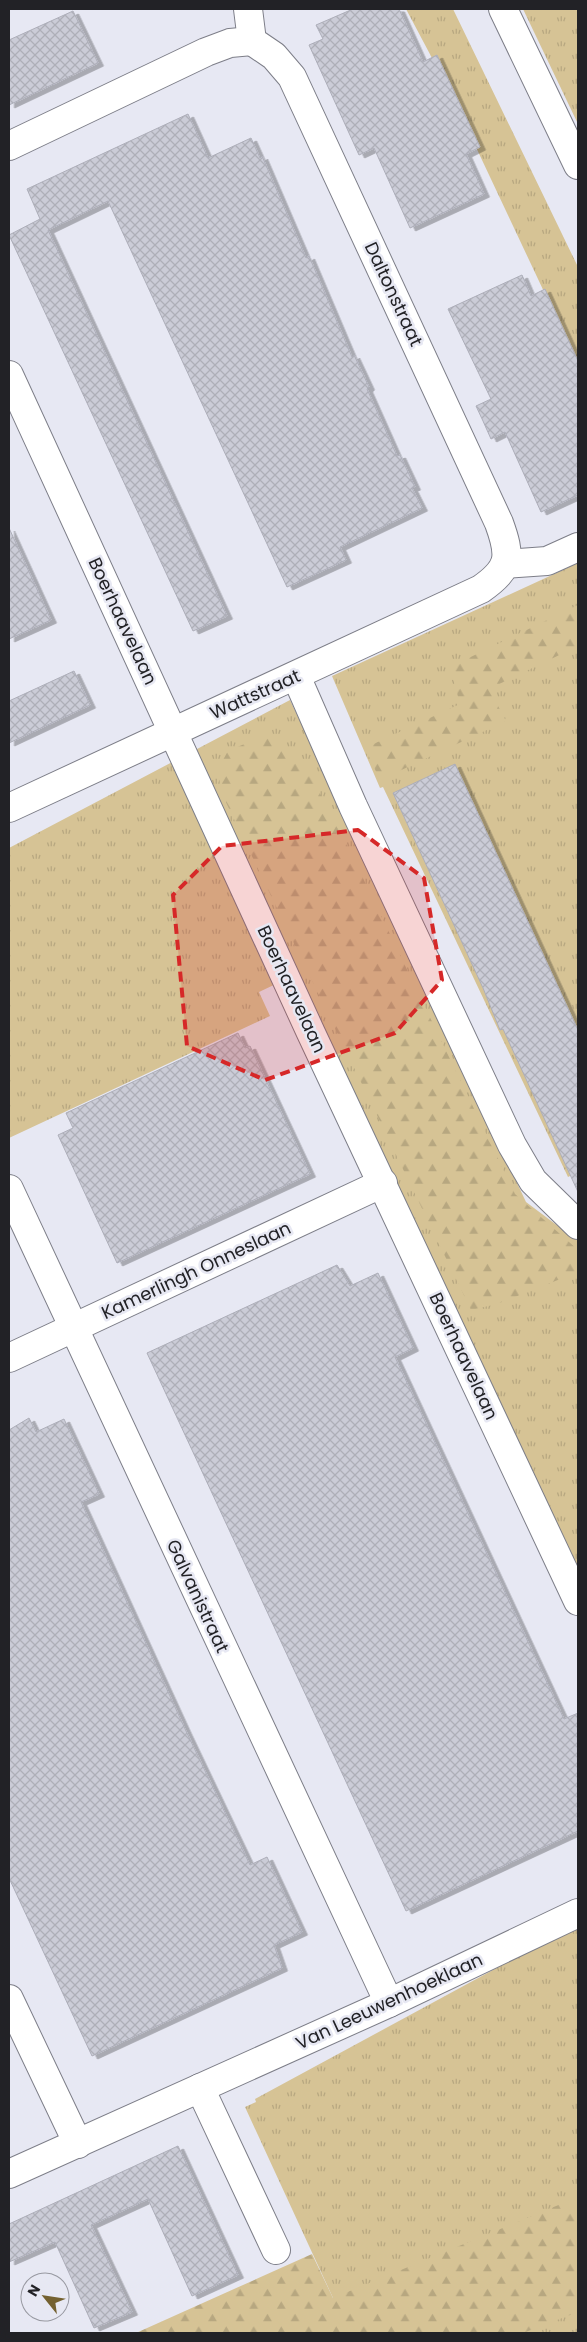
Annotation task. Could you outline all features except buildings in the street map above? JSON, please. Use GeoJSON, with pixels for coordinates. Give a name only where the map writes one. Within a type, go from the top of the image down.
{"type":"FeatureCollection","features":[{"type":"Feature","properties":{"kind":"street"},"geometry":{"type":"LineString","coordinates":[[9,146],[206,52],[230,42],[252,41],[248,9]]}},
{"type":"Feature","properties":{"kind":"street"},"geometry":{"type":"LineString","coordinates":[[503,9],[578,165]]}},
{"type":"Feature","properties":{"kind":"street","name":"Daltonstraat"},"geometry":{"type":"LineString","coordinates":[[252,41],[274,56],[292,77],[499,523],[507,544],[502,570]]}},
{"type":"Feature","properties":{"kind":"street","name":"Boerhaavelaan"},"geometry":{"type":"LineString","coordinates":[[9,375],[311,1033],[578,1601]]}},
{"type":"Feature","properties":{"kind":"street"},"geometry":{"type":"LineString","coordinates":[[502,570],[546,561],[578,547]]}},
{"type":"Feature","properties":{"kind":"street","name":"Wattstraat"},"geometry":{"type":"LineString","coordinates":[[9,808],[482,589],[502,570]]}},
{"type":"Feature","properties":{"kind":"street"},"geometry":{"type":"LineString","coordinates":[[296,676],[354,806],[512,1145],[533,1181],[578,1225]]}},
{"type":"Feature","properties":{"kind":"street","name":"Kamerlingh Onneslaan"},"geometry":{"type":"LineString","coordinates":[[9,1358],[383,1183]]}},
{"type":"Feature","properties":{"kind":"street","name":"Galvanistraat"},"geometry":{"type":"LineString","coordinates":[[9,1189],[72,1328],[389,2002]]}},
{"type":"Feature","properties":{"kind":"street","name":"Van Leeuwenhoeklaan"},"geometry":{"type":"LineString","coordinates":[[9,2174],[389,2002],[578,1913]]}},
{"type":"Feature","properties":{"kind":"street"},"geometry":{"type":"LineString","coordinates":[[9,1999],[78,2144]]}},
{"type":"Feature","properties":{"kind":"street"},"geometry":{"type":"LineString","coordinates":[[200,2088],[276,2250]]}},
{"type":"Feature","properties":{"kind":"highlighted area"},"geometry":{"type":"Polygon","coordinates":[[[358,830],[424,878],[442,980],[395,1033],[265,1080],[187,1046],[173,895],[222,846],[358,830]]]}},
{"type":"Feature","properties":{"kind":"green space"},"geometry":{"type":"Polygon","coordinates":[[[406,9],[453,9],[578,267],[578,364],[450,92],[406,9]]]}},
{"type":"Feature","properties":{"kind":"green space"},"geometry":{"type":"Polygon","coordinates":[[[523,9],[578,9],[578,124],[523,9]]]}},
{"type":"Feature","properties":{"kind":"green space"},"geometry":{"type":"Polygon","coordinates":[[[578,563],[578,1172],[568,1177],[383,787],[380,788],[332,676],[578,563]]]}},
{"type":"Feature","properties":{"kind":"green space"},"geometry":{"type":"Polygon","coordinates":[[[578,605],[578,646],[489,689],[506,721],[380,780],[365,748],[460,704],[450,667],[578,605]]]}},
{"type":"Feature","properties":{"kind":"green space"},"geometry":{"type":"Polygon","coordinates":[[[290,700],[526,1202],[578,1241],[578,1580],[278,983],[259,992],[270,1016],[9,1138],[9,848],[290,700]]]}},
{"type":"Feature","properties":{"kind":"green space"},"geometry":{"type":"Polygon","coordinates":[[[268,734],[279,737],[306,767],[347,845],[515,1194],[578,1250],[578,1272],[497,1304],[471,1310],[221,792],[218,769],[228,751],[268,734]]]}},
{"type":"Feature","properties":{"kind":"green space"},"geometry":{"type":"Polygon","coordinates":[[[578,1924],[578,2333],[383,2333],[333,2298],[245,2107],[256,2102],[255,2099],[578,1924]]]}},
{"type":"Feature","properties":{"kind":"green space"},"geometry":{"type":"Polygon","coordinates":[[[578,2197],[578,2312],[523,2333],[136,2333],[312,2254],[333,2298],[578,2197]]]}}]}
